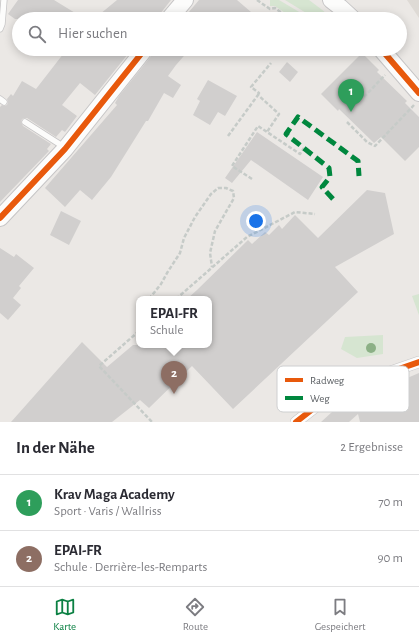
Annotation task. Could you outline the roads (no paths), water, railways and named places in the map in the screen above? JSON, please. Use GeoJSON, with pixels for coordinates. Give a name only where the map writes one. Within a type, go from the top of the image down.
{"type":"FeatureCollection","features":[{"type":"Feature","properties":{"kind":"main road"},"geometry":{"type":"LineString","coordinates":[[175,12],[185,0]]}},
{"type":"Feature","properties":{"kind":"main road"},"geometry":{"type":"LineString","coordinates":[[331,0],[345,12]]}},
{"type":"Feature","properties":{"kind":"main road"},"geometry":{"type":"LineString","coordinates":[[0,218],[65,149],[139,56]]}},
{"type":"Feature","properties":{"kind":"main road"},"geometry":{"type":"LineString","coordinates":[[386,56],[418,98]]}},
{"type":"Feature","properties":{"kind":"street"},"geometry":{"type":"LineString","coordinates":[[407,366],[419,362]]}},
{"type":"Feature","properties":{"kind":"street"},"geometry":{"type":"LineString","coordinates":[[296,422],[309,412]]}},
{"type":"Feature","properties":{"kind":"lane"},"geometry":{"type":"LineString","coordinates":[[0,29],[2,24],[4,0]]}},
{"type":"Feature","properties":{"kind":"lane"},"geometry":{"type":"LineString","coordinates":[[26,122],[65,149]]}},
{"type":"Feature","properties":{"kind":"place","name":"Krav Maga Academy"},"geometry":{"type":"Point","coordinates":[351,112]}},
{"type":"Feature","properties":{"kind":"place","name":"EPAI-FR"},"geometry":{"type":"Point","coordinates":[174,394]}}]}
